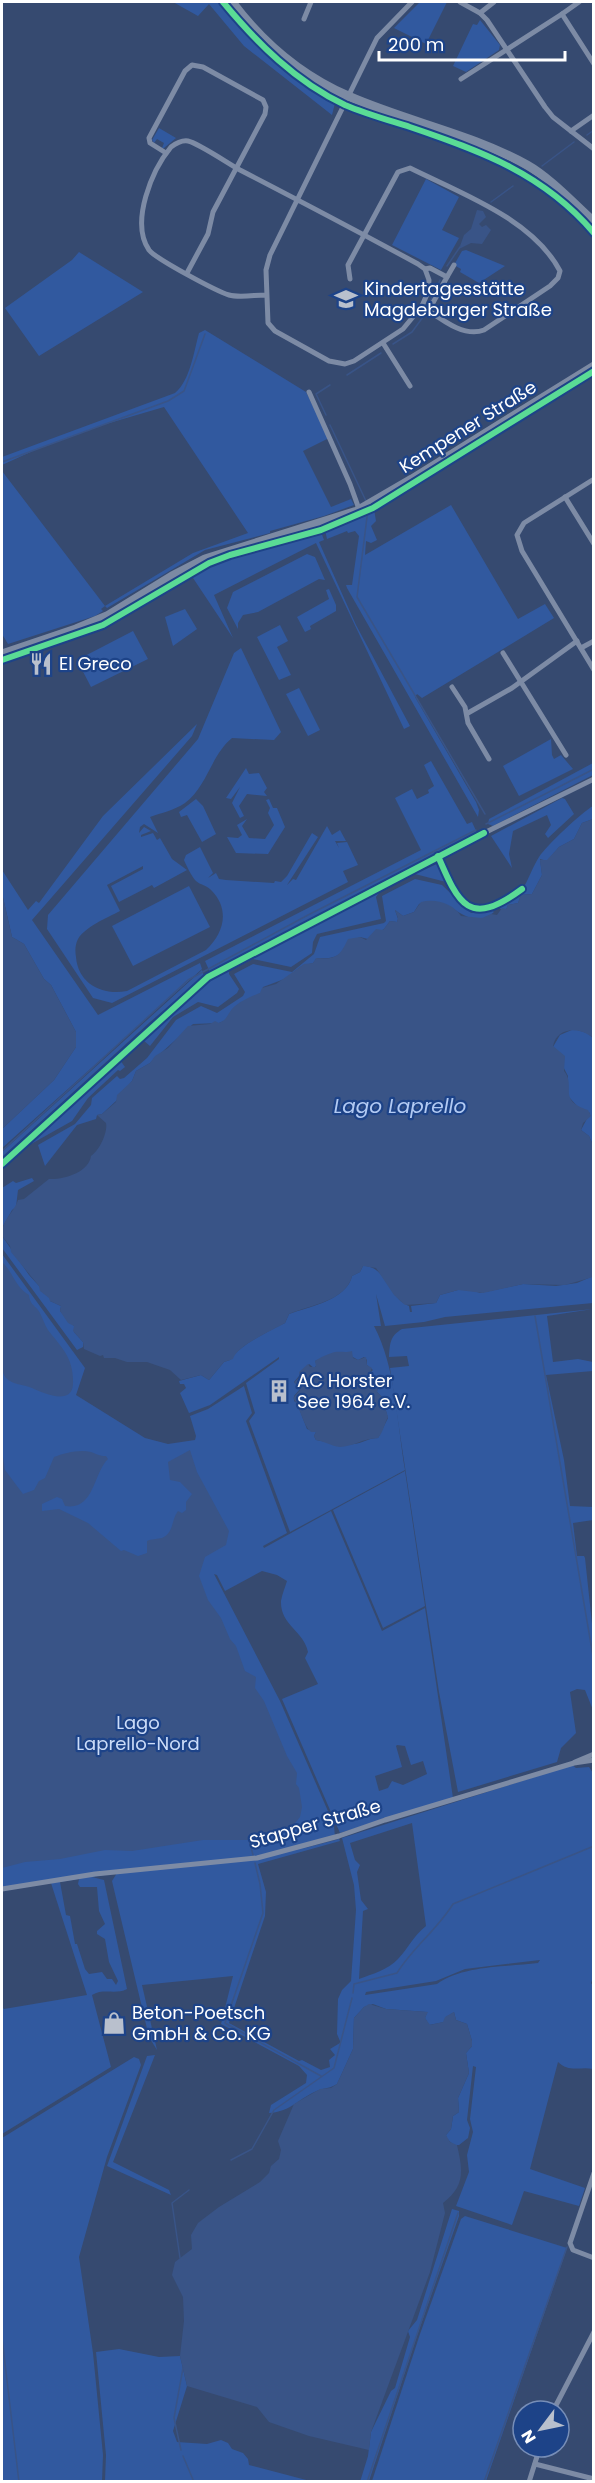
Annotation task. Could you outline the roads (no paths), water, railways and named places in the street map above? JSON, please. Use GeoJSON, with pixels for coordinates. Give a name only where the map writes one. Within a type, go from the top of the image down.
{"type":"FeatureCollection","features":[{"type":"Feature","properties":{"kind":"main road"},"geometry":{"type":"LineString","coordinates":[[232,2],[275,49],[301,70],[347,96],[485,145],[530,167],[594,222]]}},
{"type":"Feature","properties":{"kind":"main road","name":"Kempener Straße"},"geometry":{"type":"LineString","coordinates":[[2,654],[107,616],[172,576],[205,559],[358,510],[594,366]]}},
{"type":"Feature","properties":{"kind":"street"},"geometry":{"type":"LineString","coordinates":[[304,19],[312,2]]}},
{"type":"Feature","properties":{"kind":"street"},"geometry":{"type":"LineString","coordinates":[[412,2],[376,38],[299,200],[270,255],[266,270],[265,295],[268,323],[275,331],[329,361],[345,364],[403,329],[422,306],[428,292],[429,280],[425,268]]}},
{"type":"Feature","properties":{"kind":"street"},"geometry":{"type":"LineString","coordinates":[[460,2],[480,13],[507,49],[544,107],[594,149]]}},
{"type":"Feature","properties":{"kind":"street"},"geometry":{"type":"LineString","coordinates":[[480,13],[494,2]]}},
{"type":"Feature","properties":{"kind":"street"},"geometry":{"type":"LineString","coordinates":[[461,79],[579,2]]}},
{"type":"Feature","properties":{"kind":"street"},"geometry":{"type":"LineString","coordinates":[[562,14],[594,64]]}},
{"type":"Feature","properties":{"kind":"street"},"geometry":{"type":"LineString","coordinates":[[166,153],[150,143],[149,138],[185,71],[197,65],[263,100],[266,107],[238,168],[213,212],[208,234],[187,273]]}},
{"type":"Feature","properties":{"kind":"street"},"geometry":{"type":"LineString","coordinates":[[571,131],[594,115]]}},
{"type":"Feature","properties":{"kind":"street"},"geometry":{"type":"LineString","coordinates":[[265,295],[230,296],[156,257],[144,241],[145,196],[166,153],[177,143],[188,141],[425,268],[430,268],[447,277]]}},
{"type":"Feature","properties":{"kind":"street"},"geometry":{"type":"LineString","coordinates":[[350,279],[348,265],[364,234],[398,172],[410,168],[494,209],[514,223],[542,249],[560,271],[558,278],[550,286],[484,330],[475,333],[465,332],[422,306]]}},
{"type":"Feature","properties":{"kind":"street"},"geometry":{"type":"LineString","coordinates":[[429,310],[454,265]]}},
{"type":"Feature","properties":{"kind":"street"},"geometry":{"type":"LineString","coordinates":[[383,343],[410,386]]}},
{"type":"Feature","properties":{"kind":"street"},"geometry":{"type":"LineString","coordinates":[[309,392],[350,484],[358,510]]}},
{"type":"Feature","properties":{"kind":"street"},"geometry":{"type":"LineString","coordinates":[[594,479],[525,523],[517,535],[522,551],[594,670]]}},
{"type":"Feature","properties":{"kind":"street"},"geometry":{"type":"LineString","coordinates":[[565,497],[594,544]]}},
{"type":"Feature","properties":{"kind":"street"},"geometry":{"type":"LineString","coordinates":[[468,713],[549,664],[565,648],[577,641]]}},
{"type":"Feature","properties":{"kind":"street"},"geometry":{"type":"LineString","coordinates":[[581,648],[594,641]]}},
{"type":"Feature","properties":{"kind":"street"},"geometry":{"type":"LineString","coordinates":[[503,653],[566,755]]}},
{"type":"Feature","properties":{"kind":"street"},"geometry":{"type":"LineString","coordinates":[[452,687],[468,713],[468,723],[489,759]]}},
{"type":"Feature","properties":{"kind":"street"},"geometry":{"type":"LineString","coordinates":[[484,833],[594,779]]}},
{"type":"Feature","properties":{"kind":"street"},"geometry":{"type":"LineString","coordinates":[[574,1762],[594,1754]]}},
{"type":"Feature","properties":{"kind":"street","name":"Stapper Straße"},"geometry":{"type":"LineString","coordinates":[[2,1889],[95,1874],[256,1858],[339,1836],[386,1819],[574,1762],[594,1760]]}},
{"type":"Feature","properties":{"kind":"street"},"geometry":{"type":"LineString","coordinates":[[594,2173],[570,2243],[573,2250],[594,2258]]}},
{"type":"Feature","properties":{"kind":"street"},"geometry":{"type":"LineString","coordinates":[[559,2399],[593,2335]]}},
{"type":"Feature","properties":{"kind":"street"},"geometry":{"type":"LineString","coordinates":[[529,2481],[536,2459]]}},
{"type":"Feature","properties":{"kind":"street"},"geometry":{"type":"LineString","coordinates":[[535,2464],[594,2478]]}},
{"type":"Feature","properties":{"kind":"water"},"geometry":{"type":"Polygon","coordinates":[[[477,210],[483,211],[486,217],[479,224],[482,227],[486,225],[491,230],[482,244],[471,243],[459,249],[464,235],[471,229],[477,210]]]}},
{"type":"Feature","properties":{"kind":"water","name":"Lago Laprello"},"geometry":{"type":"Polygon","coordinates":[[[593,819],[593,1038],[588,1034],[570,1030],[559,1035],[553,1046],[565,1056],[564,1071],[569,1082],[570,1097],[578,1106],[588,1110],[591,1116],[583,1123],[581,1130],[589,1136],[593,1145],[593,1277],[565,1285],[523,1284],[483,1293],[458,1290],[440,1295],[436,1303],[405,1305],[394,1295],[376,1268],[363,1266],[360,1272],[352,1276],[343,1291],[335,1297],[289,1314],[285,1323],[241,1349],[233,1359],[224,1362],[209,1380],[201,1375],[181,1380],[170,1370],[147,1362],[127,1362],[115,1358],[104,1358],[103,1355],[100,1356],[84,1349],[83,1342],[73,1331],[74,1326],[68,1323],[60,1311],[61,1306],[50,1301],[40,1291],[39,1286],[11,1252],[10,1246],[2,1236],[2,1230],[18,1200],[24,1199],[49,1179],[75,1174],[86,1166],[100,1146],[106,1132],[106,1123],[97,1115],[102,1114],[116,1102],[117,1095],[132,1081],[136,1071],[168,1048],[188,1026],[210,1024],[215,1021],[222,1022],[238,1004],[260,993],[262,988],[276,984],[304,964],[313,963],[316,958],[336,956],[348,939],[360,937],[366,940],[376,929],[383,930],[390,921],[397,922],[395,910],[403,916],[414,912],[421,902],[432,901],[449,905],[461,916],[482,918],[491,914],[497,915],[502,908],[506,909],[508,905],[518,903],[521,895],[532,894],[542,875],[540,860],[547,860],[559,847],[574,839],[582,823],[593,819]]]}},
{"type":"Feature","properties":{"kind":"water"},"geometry":{"type":"Polygon","coordinates":[[[2,893],[12,937],[24,944],[44,979],[51,985],[76,1032],[76,1047],[54,1080],[2,1129],[2,893]]]}},
{"type":"Feature","properties":{"kind":"water"},"geometry":{"type":"Polygon","coordinates":[[[2,1262],[20,1288],[29,1295],[48,1330],[69,1360],[73,1384],[68,1395],[50,1395],[12,1382],[4,1375],[2,1370],[2,1262]]]}},
{"type":"Feature","properties":{"kind":"water"},"geometry":{"type":"Polygon","coordinates":[[[352,1351],[353,1358],[358,1360],[366,1357],[367,1365],[372,1368],[369,1375],[372,1380],[381,1379],[382,1382],[378,1385],[377,1392],[382,1397],[388,1417],[378,1438],[340,1447],[316,1440],[314,1436],[316,1432],[308,1429],[293,1398],[300,1390],[294,1382],[300,1377],[299,1372],[308,1364],[310,1367],[316,1367],[315,1361],[325,1356],[335,1352],[352,1351]]]}},
{"type":"Feature","properties":{"kind":"water","name":"Lago Laprello-Nord"},"geometry":{"type":"Polygon","coordinates":[[[2,1450],[5,1470],[23,1494],[34,1490],[39,1481],[45,1478],[54,1457],[82,1451],[106,1456],[108,1459],[92,1490],[82,1503],[65,1506],[62,1499],[57,1497],[42,1504],[42,1511],[59,1509],[88,1523],[121,1551],[124,1550],[138,1556],[147,1553],[147,1541],[166,1536],[178,1511],[182,1513],[186,1510],[186,1502],[192,1494],[180,1482],[170,1480],[168,1462],[190,1450],[197,1472],[229,1531],[226,1545],[205,1557],[199,1576],[208,1600],[236,1646],[245,1671],[256,1677],[255,1688],[264,1701],[287,1756],[297,1773],[296,1784],[299,1788],[302,1807],[300,1817],[292,1827],[280,1833],[249,1840],[203,1840],[132,1851],[105,1850],[60,1859],[25,1862],[2,1868],[2,1450]]]}},
{"type":"Feature","properties":{"kind":"water"},"geometry":{"type":"Polygon","coordinates":[[[369,2004],[386,2009],[428,2012],[425,2018],[430,2025],[443,2022],[445,2017],[454,2012],[456,2020],[467,2024],[472,2046],[466,2053],[469,2073],[458,2098],[459,2112],[453,2116],[451,2129],[446,2135],[450,2142],[457,2145],[461,2177],[455,2190],[443,2203],[445,2213],[430,2272],[371,2432],[369,2450],[309,2436],[269,2422],[257,2407],[187,2386],[180,2356],[184,2321],[183,2297],[172,2275],[175,2262],[192,2249],[191,2235],[198,2223],[260,2182],[279,2159],[281,2150],[278,2141],[294,2104],[320,2089],[331,2088],[337,2084],[353,2049],[354,2018],[369,2004]]]}},
{"type":"Feature","properties":{"kind":"waterway"},"geometry":{"type":"LineString","coordinates":[[587,135],[594,130]]}},
{"type":"Feature","properties":{"kind":"waterway"},"geometry":{"type":"LineString","coordinates":[[542,166],[574,142]]}},
{"type":"Feature","properties":{"kind":"waterway"},"geometry":{"type":"LineString","coordinates":[[491,202],[513,186]]}},
{"type":"Feature","properties":{"kind":"waterway"},"geometry":{"type":"LineString","coordinates":[[447,266],[460,247]]}},
{"type":"Feature","properties":{"kind":"waterway"},"geometry":{"type":"LineString","coordinates":[[429,304],[440,280]]}},
{"type":"Feature","properties":{"kind":"waterway"},"geometry":{"type":"LineString","coordinates":[[393,344],[412,332],[423,317]]}},
{"type":"Feature","properties":{"kind":"waterway"},"geometry":{"type":"LineString","coordinates":[[2,462],[168,401],[184,391],[205,334]]}},
{"type":"Feature","properties":{"kind":"waterway"},"geometry":{"type":"LineString","coordinates":[[347,375],[381,353]]}},
{"type":"Feature","properties":{"kind":"waterway"},"geometry":{"type":"LineString","coordinates":[[326,415],[316,394],[330,385]]}},
{"type":"Feature","properties":{"kind":"waterway"},"geometry":{"type":"LineString","coordinates":[[330,425],[366,501]]}},
{"type":"Feature","properties":{"kind":"waterway"},"geometry":{"type":"LineString","coordinates":[[368,509],[357,597],[485,814]]}},
{"type":"Feature","properties":{"kind":"waterway"},"geometry":{"type":"LineString","coordinates":[[486,824],[594,769]]}},
{"type":"Feature","properties":{"kind":"waterway"},"geometry":{"type":"LineString","coordinates":[[2,1151],[188,980],[308,915],[476,830]]}},
{"type":"Feature","properties":{"kind":"waterway"},"geometry":{"type":"LineString","coordinates":[[535,1316],[594,1662]]}},
{"type":"Feature","properties":{"kind":"waterway"},"geometry":{"type":"LineString","coordinates":[[249,1840],[253,1855]]}},
{"type":"Feature","properties":{"kind":"waterway"},"geometry":{"type":"LineString","coordinates":[[353,1993],[354,1984],[397,1973],[453,1904],[594,1846]]}},
{"type":"Feature","properties":{"kind":"waterway"},"geometry":{"type":"LineString","coordinates":[[255,1863],[263,1913],[225,2023],[321,2076]]}},
{"type":"Feature","properties":{"kind":"waterway"},"geometry":{"type":"LineString","coordinates":[[231,2160],[252,2149],[274,2110],[334,2068],[352,1998]]}},
{"type":"Feature","properties":{"kind":"waterway"},"geometry":{"type":"LineString","coordinates":[[180,2258],[172,2203],[189,2190]]}},
{"type":"Feature","properties":{"kind":"waterway"},"geometry":{"type":"LineString","coordinates":[[367,2482],[458,2213]]}},
{"type":"Feature","properties":{"kind":"waterway"},"geometry":{"type":"LineString","coordinates":[[484,2482],[567,2247]]}},
{"type":"Feature","properties":{"kind":"waterway"},"geometry":{"type":"LineString","coordinates":[[2,2338],[19,2482]]}},
{"type":"Feature","properties":{"kind":"waterway"},"geometry":{"type":"LineString","coordinates":[[181,2450],[174,2418],[183,2368]]}},
{"type":"Feature","properties":{"kind":"waterway"},"geometry":{"type":"LineString","coordinates":[[183,2456],[194,2482]]}},
{"type":"Feature","properties":{"kind":"place","name":"Kindertagesstätte Magdeburger Straße"},"geometry":{"type":"Point","coordinates":[346,299]}},
{"type":"Feature","properties":{"kind":"place","name":"El Greco"},"geometry":{"type":"Point","coordinates":[41,664]}},
{"type":"Feature","properties":{"kind":"place","name":"AC Horster See 1964 e.V."},"geometry":{"type":"Point","coordinates":[279,1391]}},
{"type":"Feature","properties":{"kind":"place","name":"Beton-Poetsch GmbH & Co. KG"},"geometry":{"type":"Point","coordinates":[114,2023]}}]}
